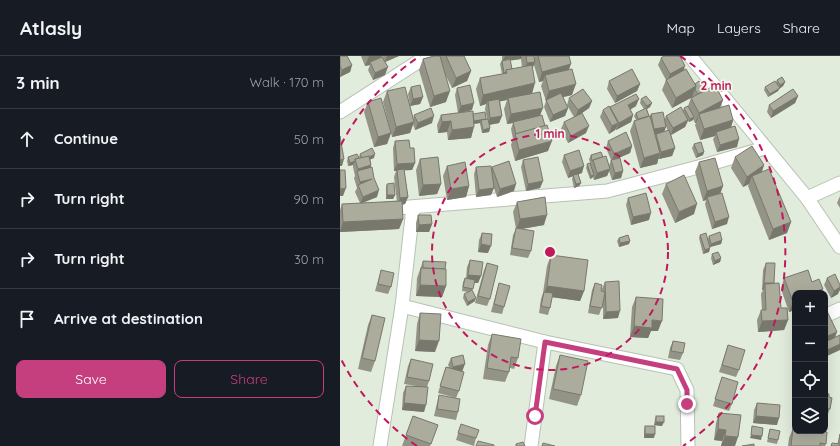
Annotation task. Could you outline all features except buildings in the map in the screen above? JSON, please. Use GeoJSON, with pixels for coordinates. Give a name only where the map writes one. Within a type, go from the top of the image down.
{"type":"FeatureCollection","features":[{"type":"Feature","properties":{"kind":"street"},"geometry":{"type":"LineString","coordinates":[[340,112],[427,56]]}},
{"type":"Feature","properties":{"kind":"street"},"geometry":{"type":"LineString","coordinates":[[695,57],[764,148],[807,198],[840,247]]}},
{"type":"Feature","properties":{"kind":"street"},"geometry":{"type":"LineString","coordinates":[[369,210],[413,208],[607,191],[764,148]]}},
{"type":"Feature","properties":{"kind":"street"},"geometry":{"type":"LineString","coordinates":[[807,198],[840,183]]}},
{"type":"Feature","properties":{"kind":"street"},"geometry":{"type":"LineString","coordinates":[[380,446],[402,306],[413,208]]}},
{"type":"Feature","properties":{"kind":"street"},"geometry":{"type":"LineString","coordinates":[[402,306],[545,342],[677,369],[687,390],[688,446]]}},
{"type":"Feature","properties":{"kind":"street"},"geometry":{"type":"LineString","coordinates":[[828,315],[840,309]]}},
{"type":"Feature","properties":{"kind":"street"},"geometry":{"type":"LineString","coordinates":[[531,446],[545,342]]}},
{"type":"Feature","properties":{"kind":"route"},"geometry":{"type":"LineString","coordinates":[[535,416],[545,342],[677,369],[687,390],[687,404]]}}]}
